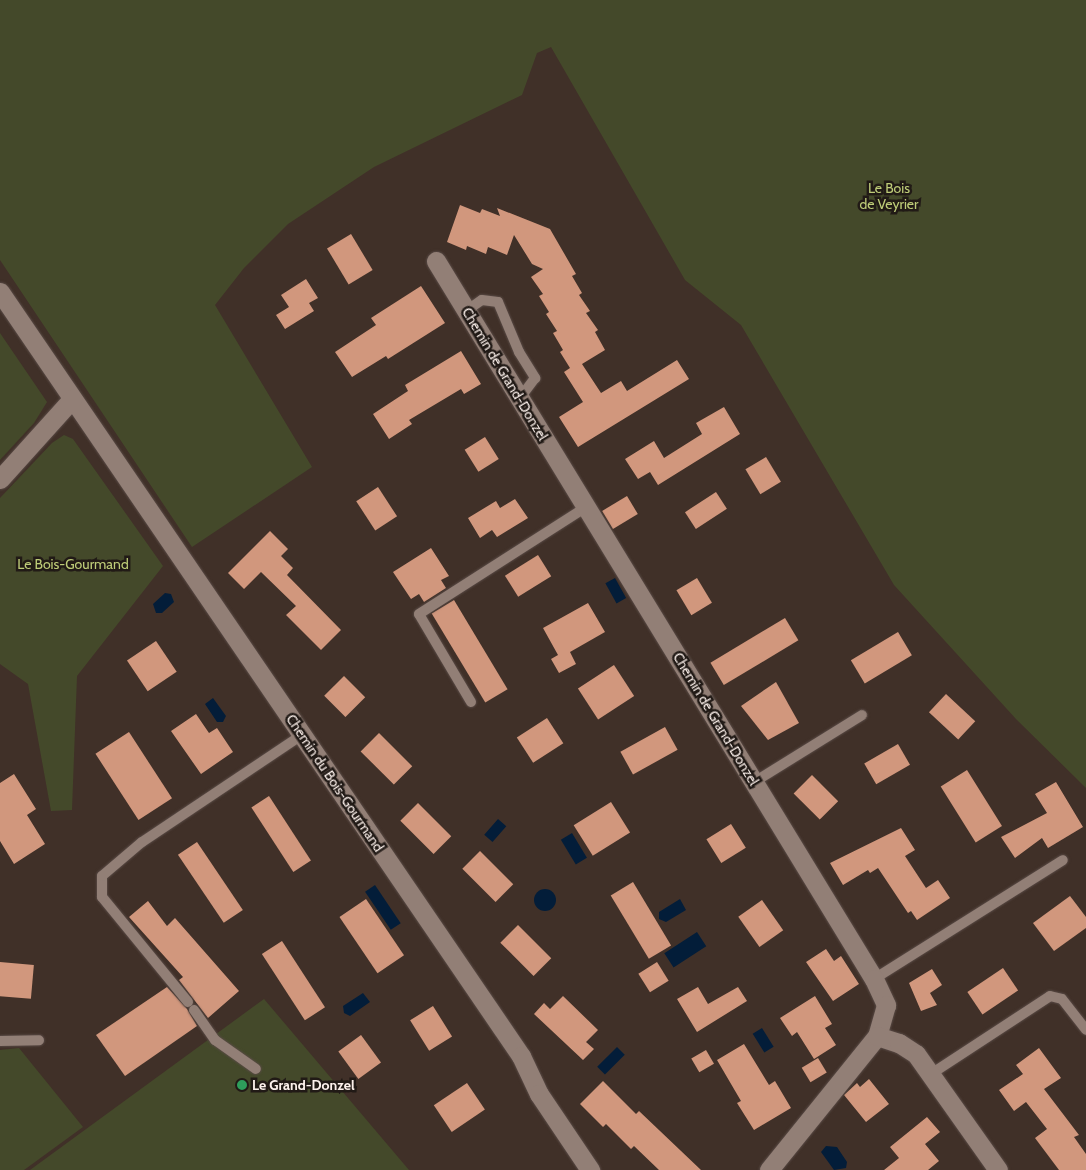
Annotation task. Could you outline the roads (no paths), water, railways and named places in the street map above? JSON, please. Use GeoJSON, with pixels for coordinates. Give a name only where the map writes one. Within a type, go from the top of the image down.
{"type":"FeatureCollection","features":[{"type":"Feature","properties":{"kind":"street","name":"Chemin de Grand-Donzel"},"geometry":{"type":"LineString","coordinates":[[436,261],[874,978],[886,1005],[877,1036],[769,1170]]}},
{"type":"Feature","properties":{"kind":"street","name":"Chemin du Bois-Gourmand"},"geometry":{"type":"LineString","coordinates":[[0,292],[521,1056],[539,1094],[590,1170]]}},
{"type":"Feature","properties":{"kind":"street"},"geometry":{"type":"LineString","coordinates":[[0,480],[72,399]]}},
{"type":"Feature","properties":{"kind":"street"},"geometry":{"type":"LineString","coordinates":[[877,1036],[899,1042],[916,1054],[998,1170]]}},
{"type":"Feature","properties":{"kind":"lane"},"geometry":{"type":"LineString","coordinates":[[466,311],[482,300],[498,302],[519,352],[535,378],[520,398]]}},
{"type":"Feature","properties":{"kind":"lane"},"geometry":{"type":"LineString","coordinates":[[471,702],[419,614],[586,507]]}},
{"type":"Feature","properties":{"kind":"lane"},"geometry":{"type":"LineString","coordinates":[[754,782],[862,715]]}},
{"type":"Feature","properties":{"kind":"lane"},"geometry":{"type":"LineString","coordinates":[[256,1069],[216,1040],[191,1006],[102,897],[102,876],[142,842],[302,735]]}},
{"type":"Feature","properties":{"kind":"lane"},"geometry":{"type":"LineString","coordinates":[[874,978],[1063,860]]}},
{"type":"Feature","properties":{"kind":"lane"},"geometry":{"type":"LineString","coordinates":[[931,1074],[1050,996],[1062,999],[1086,1030]]}},
{"type":"Feature","properties":{"kind":"lane"},"geometry":{"type":"LineString","coordinates":[[0,1041],[39,1040]]}},
{"type":"Feature","properties":{"kind":"water"},"geometry":{"type":"Polygon","coordinates":[[[615,578],[626,598],[617,603],[605,583],[615,578]]]}},
{"type":"Feature","properties":{"kind":"water"},"geometry":{"type":"Polygon","coordinates":[[[165,593],[171,594],[174,602],[162,613],[156,613],[153,604],[165,593]]]}},
{"type":"Feature","properties":{"kind":"water"},"geometry":{"type":"Polygon","coordinates":[[[213,698],[226,716],[223,722],[217,722],[205,704],[213,698]]]}},
{"type":"Feature","properties":{"kind":"water"},"geometry":{"type":"Polygon","coordinates":[[[498,819],[506,826],[493,842],[484,835],[498,819]]]}},
{"type":"Feature","properties":{"kind":"water"},"geometry":{"type":"Polygon","coordinates":[[[572,833],[587,858],[576,865],[561,840],[572,833]]]}},
{"type":"Feature","properties":{"kind":"water"},"geometry":{"type":"Polygon","coordinates":[[[375,885],[401,923],[391,930],[365,892],[375,885]]]}},
{"type":"Feature","properties":{"kind":"water"},"geometry":{"type":"Polygon","coordinates":[[[545,889],[553,892],[556,900],[553,908],[545,911],[537,908],[534,900],[537,892],[545,889]]]}},
{"type":"Feature","properties":{"kind":"water"},"geometry":{"type":"Polygon","coordinates":[[[680,899],[686,910],[666,922],[659,919],[659,912],[680,899]]]}},
{"type":"Feature","properties":{"kind":"water"},"geometry":{"type":"Polygon","coordinates":[[[697,932],[706,946],[674,967],[664,953],[697,932]]]}},
{"type":"Feature","properties":{"kind":"water"},"geometry":{"type":"Polygon","coordinates":[[[363,993],[370,1002],[350,1016],[344,1013],[343,1006],[363,993]]]}},
{"type":"Feature","properties":{"kind":"water"},"geometry":{"type":"Polygon","coordinates":[[[762,1028],[774,1047],[764,1052],[753,1034],[762,1028]]]}},
{"type":"Feature","properties":{"kind":"water"},"geometry":{"type":"Polygon","coordinates":[[[617,1047],[625,1055],[605,1075],[597,1067],[617,1047]]]}},
{"type":"Feature","properties":{"kind":"water"},"geometry":{"type":"Polygon","coordinates":[[[826,1146],[837,1147],[847,1162],[846,1168],[834,1170],[821,1152],[826,1146]]]}},
{"type":"Feature","properties":{"kind":"place","name":"Le Grand-Donzel"},"geometry":{"type":"Point","coordinates":[242,1085]}},
{"type":"Feature","properties":{"kind":"park label","name":"Le Bois de Veyrier"},"geometry":{"type":"Point","coordinates":[889,196]}},
{"type":"Feature","properties":{"kind":"park label","name":"Le Bois-Gourmand"},"geometry":{"type":"Point","coordinates":[73,564]}}]}
